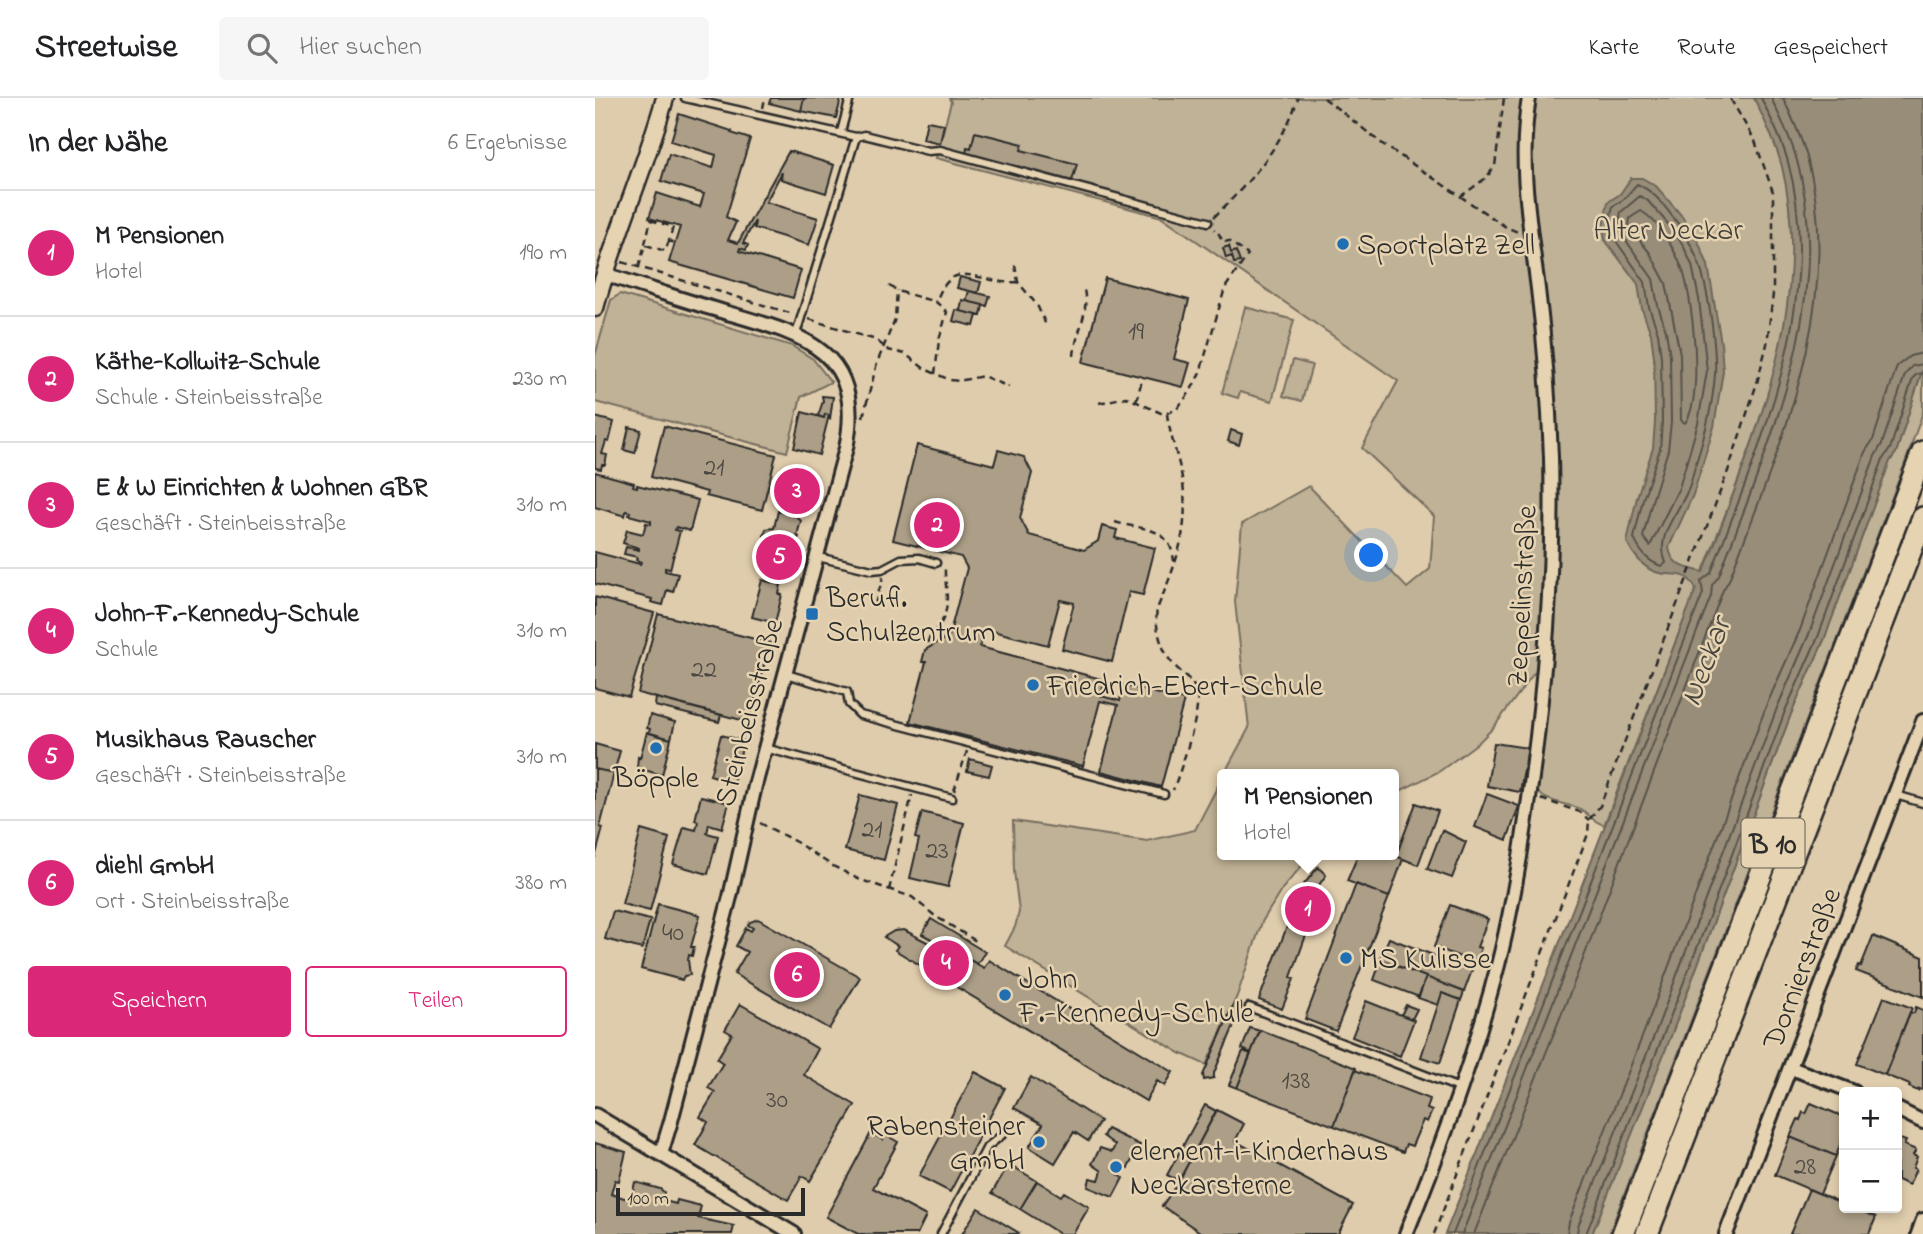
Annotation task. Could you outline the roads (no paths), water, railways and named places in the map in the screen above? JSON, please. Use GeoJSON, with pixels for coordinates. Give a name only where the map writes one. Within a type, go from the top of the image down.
{"type":"FeatureCollection","features":[{"type":"Feature","properties":{"kind":"highway","name":"B 10"},"geometry":{"type":"LineString","coordinates":[[1623,1234],[1923,452]]}},
{"type":"Feature","properties":{"kind":"highway","name":"B 10"},"geometry":{"type":"LineString","coordinates":[[1647,1234],[1923,518]]}},
{"type":"Feature","properties":{"kind":"street"},"geometry":{"type":"LineString","coordinates":[[595,308],[604,274],[665,98]]}},
{"type":"Feature","properties":{"kind":"street","name":"Zeppelinstraße"},"geometry":{"type":"LineString","coordinates":[[1406,1234],[1443,1140],[1498,962],[1525,831],[1539,729],[1546,664],[1552,527],[1548,389],[1523,168],[1529,98]]}},
{"type":"Feature","properties":{"kind":"street","name":"Steinbeisstraße"},"geometry":{"type":"LineString","coordinates":[[604,274],[796,334],[815,346],[833,364],[841,377],[849,402],[848,439],[765,748],[730,897],[660,1154]]}},
{"type":"Feature","properties":{"kind":"street","name":"Dornierstraße"},"geometry":{"type":"LineString","coordinates":[[1726,1234],[1923,721]]}},
{"type":"Feature","properties":{"kind":"street"},"geometry":{"type":"LineString","coordinates":[[1791,1068],[1841,1087]]}},
{"type":"Feature","properties":{"kind":"street"},"geometry":{"type":"LineString","coordinates":[[1902,1112],[1923,1122]]}},
{"type":"Feature","properties":{"kind":"street"},"geometry":{"type":"LineString","coordinates":[[595,1115],[794,1234]]}},
{"type":"Feature","properties":{"kind":"street"},"geometry":{"type":"LineString","coordinates":[[1918,1234],[1923,1220]]}},
{"type":"Feature","properties":{"kind":"lane"},"geometry":{"type":"LineString","coordinates":[[685,98],[856,136],[864,135],[927,151],[940,150],[1208,222]]}},
{"type":"Feature","properties":{"kind":"lane"},"geometry":{"type":"LineString","coordinates":[[841,132],[849,98]]}},
{"type":"Feature","properties":{"kind":"lane"},"geometry":{"type":"LineString","coordinates":[[796,334],[856,136]]}},
{"type":"Feature","properties":{"kind":"lane"},"geometry":{"type":"LineString","coordinates":[[816,556],[869,570],[882,569],[899,560],[917,558],[936,563]]}},
{"type":"Feature","properties":{"kind":"lane"},"geometry":{"type":"LineString","coordinates":[[786,674],[847,692],[849,704],[860,715],[1164,794]]}},
{"type":"Feature","properties":{"kind":"lane"},"geometry":{"type":"LineString","coordinates":[[765,748],[952,798]]}},
{"type":"Feature","properties":{"kind":"lane"},"geometry":{"type":"LineString","coordinates":[[1896,795],[1923,803]]}},
{"type":"Feature","properties":{"kind":"lane"},"geometry":{"type":"LineString","coordinates":[[1249,1007],[1459,1088]]}},
{"type":"Feature","properties":{"kind":"lane"},"geometry":{"type":"LineString","coordinates":[[941,1234],[987,1147],[1002,1135]]}},
{"type":"Feature","properties":{"kind":"water","name":"Neckar"},"geometry":{"type":"Polygon","coordinates":[[[1754,98],[1923,98],[1923,368],[1896,453],[1890,461],[1824,640],[1791,714],[1671,1036],[1592,1234],[1445,1234],[1696,589],[1682,575],[1659,573],[1649,569],[1638,559],[1627,542],[1637,497],[1653,448],[1654,357],[1638,284],[1605,240],[1603,226],[1608,202],[1620,194],[1631,178],[1642,178],[1656,186],[1682,216],[1698,241],[1708,265],[1723,371],[1714,427],[1693,495],[1669,547],[1670,554],[1677,563],[1703,572],[1764,406],[1784,327],[1789,287],[1789,207],[1782,167],[1754,98]]]}},
{"type":"Feature","properties":{"kind":"place","name":"Sportplatz Zell"},"geometry":{"type":"Point","coordinates":[1343,244]}},
{"type":"Feature","properties":{"kind":"place","name":"E & W Einrichten & Wohnen GBR"},"geometry":{"type":"Point","coordinates":[797,491]}},
{"type":"Feature","properties":{"kind":"place","name":"Käthe-Kollwitz-Schule"},"geometry":{"type":"Point","coordinates":[937,525]}},
{"type":"Feature","properties":{"kind":"place","name":"Musikhaus Rauscher"},"geometry":{"type":"Point","coordinates":[779,557]}},
{"type":"Feature","properties":{"kind":"place","name":"Berufl. Schulzentrum"},"geometry":{"type":"Point","coordinates":[812,614]}},
{"type":"Feature","properties":{"kind":"place","name":"Friedrich-Ebert-Schule"},"geometry":{"type":"Point","coordinates":[1033,685]}},
{"type":"Feature","properties":{"kind":"place","name":"Böpple"},"geometry":{"type":"Point","coordinates":[656,748]}},
{"type":"Feature","properties":{"kind":"place","name":"M Pensionen"},"geometry":{"type":"Point","coordinates":[1308,909]}},
{"type":"Feature","properties":{"kind":"place","name":"MS Kulisse"},"geometry":{"type":"Point","coordinates":[1346,958]}},
{"type":"Feature","properties":{"kind":"place","name":"John-F.-Kennedy-Schule"},"geometry":{"type":"Point","coordinates":[946,963]}},
{"type":"Feature","properties":{"kind":"place","name":"diehl GmbH"},"geometry":{"type":"Point","coordinates":[797,975]}},
{"type":"Feature","properties":{"kind":"place","name":"John F.-Kennedy-Schule"},"geometry":{"type":"Point","coordinates":[1005,995]}},
{"type":"Feature","properties":{"kind":"place","name":"Rabensteiner GmbH"},"geometry":{"type":"Point","coordinates":[1039,1142]}},
{"type":"Feature","properties":{"kind":"place","name":"element-i-Kinderhaus Neckarsterne"},"geometry":{"type":"Point","coordinates":[1116,1167]}},
{"type":"Feature","properties":{"kind":"park label","name":"Alter Neckar"},"geometry":{"type":"Point","coordinates":[1668,229]}}]}
